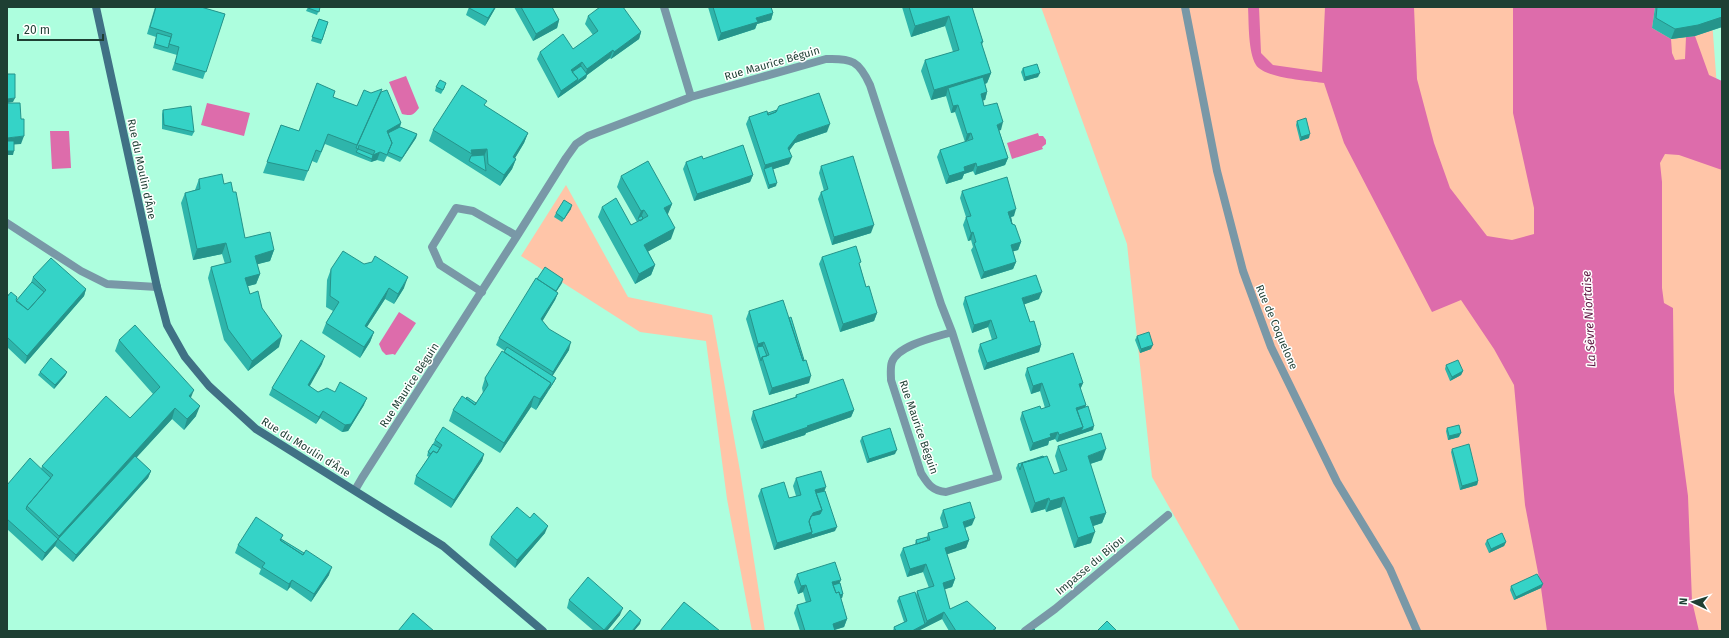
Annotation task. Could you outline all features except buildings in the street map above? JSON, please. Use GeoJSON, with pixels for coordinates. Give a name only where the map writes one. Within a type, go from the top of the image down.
{"type":"FeatureCollection","features":[{"type":"Feature","properties":{"kind":"street","name":"Rue du Moulin d'Âne"},"geometry":{"type":"LineString","coordinates":[[96,7],[156,287],[167,325],[185,357],[209,386],[256,429],[444,546],[543,631]]}},
{"type":"Feature","properties":{"kind":"street"},"geometry":{"type":"LineString","coordinates":[[664,7],[691,98]]}},
{"type":"Feature","properties":{"kind":"street","name":"Rue de Coquelone"},"geometry":{"type":"LineString","coordinates":[[1185,7],[1217,171],[1243,271],[1275,354],[1337,482],[1390,569],[1417,631]]}},
{"type":"Feature","properties":{"kind":"street","name":"Rue Maurice Béguin"},"geometry":{"type":"LineString","coordinates":[[355,490],[576,144],[600,130],[691,98],[826,59],[842,59],[854,62],[863,70],[870,85],[941,304],[952,332],[998,477],[946,492],[937,492],[928,485],[921,473],[891,380],[891,362],[903,349],[952,332]]}},
{"type":"Feature","properties":{"kind":"street"},"geometry":{"type":"LineString","coordinates":[[482,292],[440,265],[432,247],[456,208],[473,211],[517,236]]}},
{"type":"Feature","properties":{"kind":"street"},"geometry":{"type":"LineString","coordinates":[[7,222],[81,271],[107,284],[156,287]]}},
{"type":"Feature","properties":{"kind":"street","name":"Impasse du Bijou"},"geometry":{"type":"LineString","coordinates":[[1025,631],[1055,609],[1168,515]]}},
{"type":"Feature","properties":{"kind":"shaded area"},"geometry":{"type":"Polygon","coordinates":[[[1041,7],[1711,7],[1722,154],[1722,631],[1240,631],[1152,477],[1127,244],[1041,7]]]}},
{"type":"Feature","properties":{"kind":"shaded area"},"geometry":{"type":"Polygon","coordinates":[[[566,185],[628,297],[712,315],[740,471],[765,631],[752,631],[727,499],[706,341],[640,332],[521,256],[566,185]]]}},
{"type":"Feature","properties":{"kind":"water","name":"La Sèvre Niortaise"},"geometry":{"type":"Polygon","coordinates":[[[1248,7],[1259,7],[1261,53],[1273,65],[1322,72],[1325,7],[1414,7],[1417,79],[1434,143],[1450,188],[1487,236],[1512,240],[1534,234],[1534,208],[1513,113],[1513,7],[1655,7],[1652,28],[1671,39],[1672,53],[1675,60],[1685,59],[1686,37],[1695,36],[1709,75],[1722,81],[1722,170],[1679,155],[1665,154],[1660,163],[1662,182],[1662,288],[1664,303],[1673,308],[1674,392],[1688,496],[1692,601],[1699,631],[1547,631],[1541,588],[1525,505],[1514,385],[1494,349],[1461,300],[1432,312],[1344,143],[1324,83],[1277,76],[1268,73],[1256,65],[1250,45],[1248,7]]]}},
{"type":"Feature","properties":{"kind":"water"},"geometry":{"type":"Polygon","coordinates":[[[406,76],[419,108],[415,113],[410,115],[402,114],[389,82],[406,76]]]}},
{"type":"Feature","properties":{"kind":"water"},"geometry":{"type":"Polygon","coordinates":[[[207,103],[250,113],[244,136],[201,125],[207,103]]]}},
{"type":"Feature","properties":{"kind":"water"},"geometry":{"type":"Polygon","coordinates":[[[50,131],[69,131],[71,168],[52,169],[50,131]]]}},
{"type":"Feature","properties":{"kind":"water"},"geometry":{"type":"Polygon","coordinates":[[[1038,133],[1039,136],[1043,136],[1046,140],[1046,144],[1042,147],[1043,149],[1012,159],[1007,143],[1038,133]]]}},
{"type":"Feature","properties":{"kind":"water"},"geometry":{"type":"Polygon","coordinates":[[[399,312],[416,323],[395,355],[386,355],[382,351],[379,344],[399,312]]]}}]}
